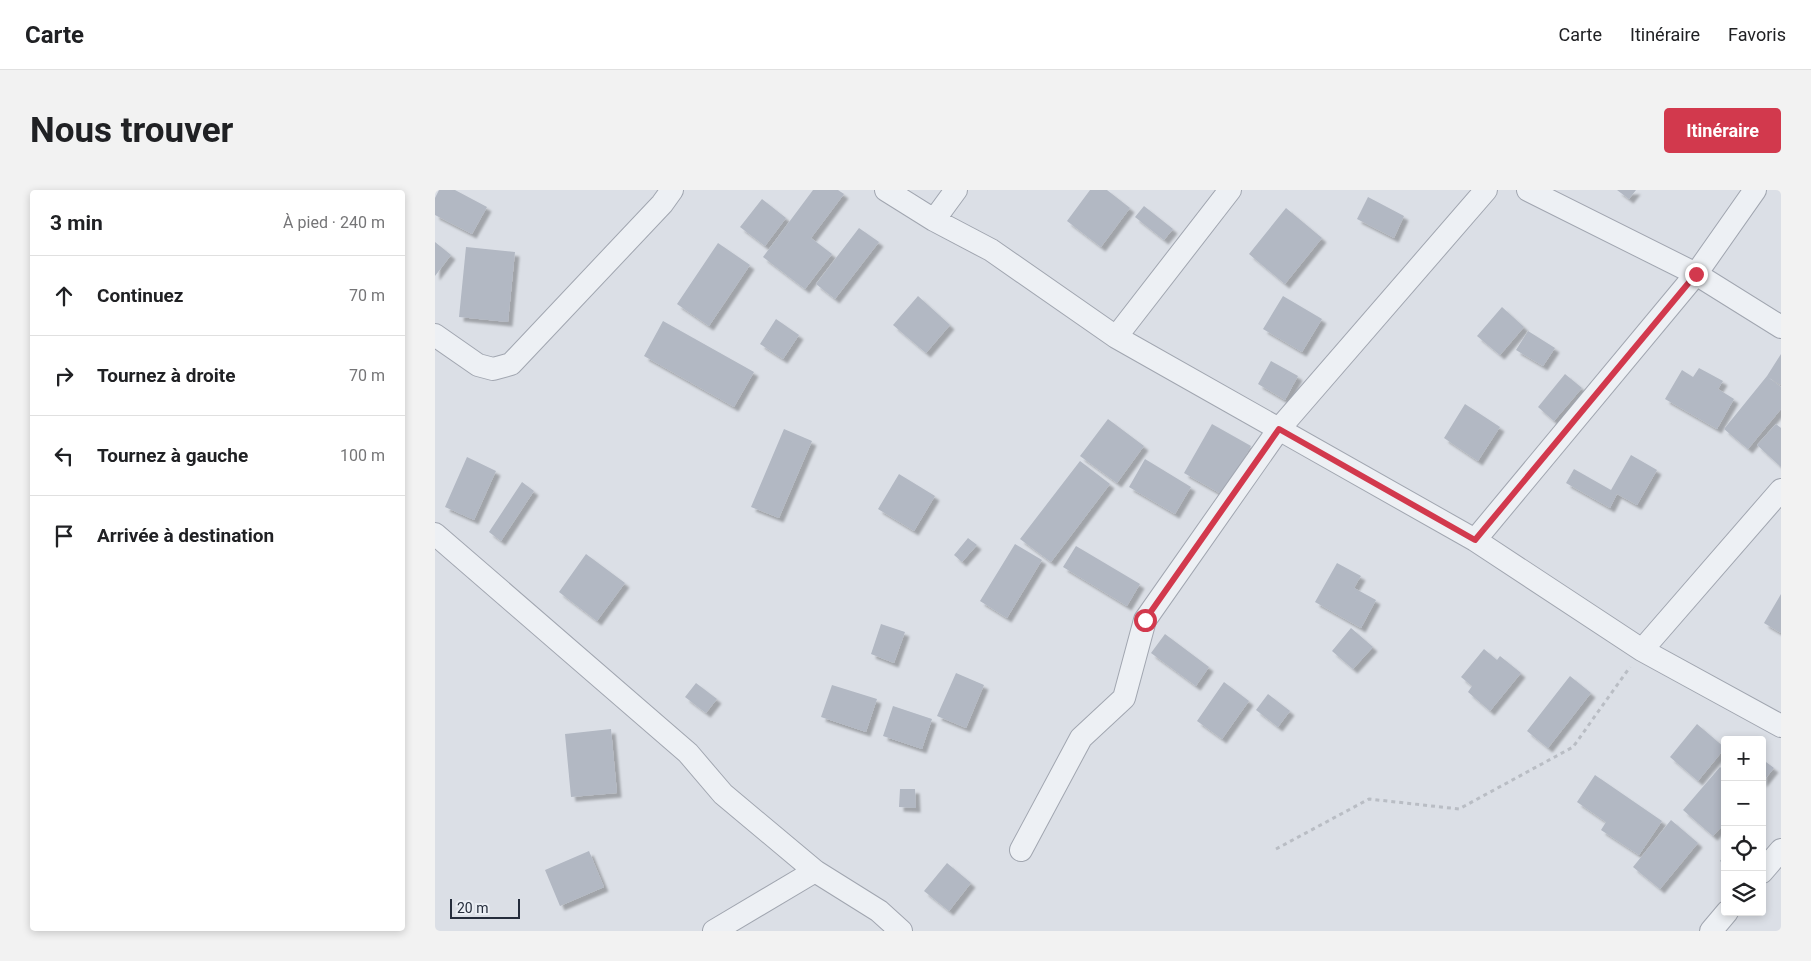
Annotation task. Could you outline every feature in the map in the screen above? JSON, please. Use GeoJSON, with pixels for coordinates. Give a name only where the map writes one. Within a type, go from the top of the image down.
{"type":"FeatureCollection","features":[{"type":"Feature","properties":{"kind":"street"},"geometry":{"type":"LineString","coordinates":[[435,335],[478,365],[493,369],[511,364],[662,204],[671,190]]}},
{"type":"Feature","properties":{"kind":"street"},"geometry":{"type":"LineString","coordinates":[[886,190],[934,220],[991,250],[1116,337],[1475,540],[1642,650],[1781,726]]}},
{"type":"Feature","properties":{"kind":"street"},"geometry":{"type":"LineString","coordinates":[[934,220],[956,190]]}},
{"type":"Feature","properties":{"kind":"street"},"geometry":{"type":"LineString","coordinates":[[1116,337],[1230,190]]}},
{"type":"Feature","properties":{"kind":"street"},"geometry":{"type":"LineString","coordinates":[[1021,850],[1081,738],[1124,698],[1145,620],[1279,429],[1486,190]]}},
{"type":"Feature","properties":{"kind":"street"},"geometry":{"type":"LineString","coordinates":[[1529,190],[1696,274],[1781,327]]}},
{"type":"Feature","properties":{"kind":"street"},"geometry":{"type":"LineString","coordinates":[[1475,540],[1696,274],[1755,190]]}},
{"type":"Feature","properties":{"kind":"street"},"geometry":{"type":"LineString","coordinates":[[1642,650],[1781,490]]}},
{"type":"Feature","properties":{"kind":"street"},"geometry":{"type":"LineString","coordinates":[[435,534],[688,753],[723,794],[815,871],[879,911],[901,931]]}},
{"type":"Feature","properties":{"kind":"street"},"geometry":{"type":"LineString","coordinates":[[1763,871],[1781,850]]}},
{"type":"Feature","properties":{"kind":"street"},"geometry":{"type":"LineString","coordinates":[[715,931],[815,871]]}},
{"type":"Feature","properties":{"kind":"street"},"geometry":{"type":"LineString","coordinates":[[1711,931],[1724,916]]}},
{"type":"Feature","properties":{"kind":"path"},"geometry":{"type":"LineString","coordinates":[[1276,849],[1369,799],[1459,809],[1573,747],[1642,650]]}},
{"type":"Feature","properties":{"kind":"building"},"geometry":{"type":"Polygon","coordinates":[[[439,190],[455,190],[487,207],[472,234],[435,215],[435,198],[439,190]]]}},
{"type":"Feature","properties":{"kind":"building"},"geometry":{"type":"Polygon","coordinates":[[[813,190],[838,190],[844,194],[811,238],[832,254],[805,289],[763,257],[813,190]]]}},
{"type":"Feature","properties":{"kind":"building"},"geometry":{"type":"Polygon","coordinates":[[[1090,190],[1107,190],[1130,208],[1101,247],[1067,221],[1090,190]]]}},
{"type":"Feature","properties":{"kind":"building"},"geometry":{"type":"Polygon","coordinates":[[[1617,190],[1636,190],[1629,199],[1617,190]]]}},
{"type":"Feature","properties":{"kind":"building"},"geometry":{"type":"Polygon","coordinates":[[[1368,197],[1404,216],[1394,238],[1357,219],[1368,197]]]}},
{"type":"Feature","properties":{"kind":"building"},"geometry":{"type":"Polygon","coordinates":[[[762,199],[786,218],[765,246],[740,227],[762,199]]]}},
{"type":"Feature","properties":{"kind":"building"},"geometry":{"type":"Polygon","coordinates":[[[1144,206],[1173,229],[1164,240],[1135,217],[1144,206]]]}},
{"type":"Feature","properties":{"kind":"building"},"geometry":{"type":"Polygon","coordinates":[[[1286,208],[1322,238],[1285,284],[1249,254],[1286,208]]]}},
{"type":"Feature","properties":{"kind":"building"},"geometry":{"type":"Polygon","coordinates":[[[859,228],[879,242],[835,299],[816,284],[859,228]]]}},
{"type":"Feature","properties":{"kind":"building"},"geometry":{"type":"Polygon","coordinates":[[[435,242],[451,255],[435,276],[435,242]]]}},
{"type":"Feature","properties":{"kind":"building"},"geometry":{"type":"Polygon","coordinates":[[[718,243],[750,265],[709,326],[677,304],[718,243]]]}},
{"type":"Feature","properties":{"kind":"building"},"geometry":{"type":"Polygon","coordinates":[[[466,247],[515,252],[508,322],[459,317],[466,247]]]}},
{"type":"Feature","properties":{"kind":"building"},"geometry":{"type":"Polygon","coordinates":[[[918,296],[950,325],[926,353],[893,325],[918,296]]]}},
{"type":"Feature","properties":{"kind":"building"},"geometry":{"type":"Polygon","coordinates":[[[1283,296],[1322,319],[1302,352],[1263,329],[1283,296]]]}},
{"type":"Feature","properties":{"kind":"building"},"geometry":{"type":"Polygon","coordinates":[[[1502,307],[1524,327],[1500,355],[1477,336],[1502,307]]]}},
{"type":"Feature","properties":{"kind":"building"},"geometry":{"type":"Polygon","coordinates":[[[776,319],[799,335],[783,359],[760,344],[776,319]]]}},
{"type":"Feature","properties":{"kind":"building"},"geometry":{"type":"Polygon","coordinates":[[[663,321],[754,372],[734,407],[644,356],[663,321]]]}},
{"type":"Feature","properties":{"kind":"building"},"geometry":{"type":"Polygon","coordinates":[[[1528,331],[1555,348],[1543,366],[1516,350],[1528,331]]]}},
{"type":"Feature","properties":{"kind":"building"},"geometry":{"type":"Polygon","coordinates":[[[1781,354],[1781,385],[1769,378],[1781,387],[1781,409],[1748,449],[1724,429],[1767,376],[1781,354]]]}},
{"type":"Feature","properties":{"kind":"building"},"geometry":{"type":"Polygon","coordinates":[[[1271,361],[1298,376],[1285,400],[1258,384],[1271,361]]]}},
{"type":"Feature","properties":{"kind":"building"},"geometry":{"type":"Polygon","coordinates":[[[1699,368],[1723,381],[1718,389],[1734,399],[1717,429],[1665,399],[1682,370],[1693,377],[1699,368]]]}},
{"type":"Feature","properties":{"kind":"building"},"geometry":{"type":"Polygon","coordinates":[[[1565,374],[1582,388],[1554,421],[1538,407],[1565,374]]]}},
{"type":"Feature","properties":{"kind":"building"},"geometry":{"type":"Polygon","coordinates":[[[1465,404],[1500,427],[1478,461],[1444,438],[1465,404]]]}},
{"type":"Feature","properties":{"kind":"building"},"geometry":{"type":"Polygon","coordinates":[[[1108,419],[1144,446],[1117,483],[1080,456],[1108,419]]]}},
{"type":"Feature","properties":{"kind":"building"},"geometry":{"type":"Polygon","coordinates":[[[1212,424],[1251,446],[1223,495],[1184,473],[1212,424]]]}},
{"type":"Feature","properties":{"kind":"building"},"geometry":{"type":"Polygon","coordinates":[[[1776,424],[1781,428],[1781,467],[1757,445],[1776,424]]]}},
{"type":"Feature","properties":{"kind":"building"},"geometry":{"type":"Polygon","coordinates":[[[784,429],[812,441],[779,518],[751,507],[784,429]]]}},
{"type":"Feature","properties":{"kind":"building"},"geometry":{"type":"Polygon","coordinates":[[[1631,455],[1657,470],[1637,505],[1617,494],[1610,508],[1566,483],[1574,469],[1611,490],[1631,455]]]}},
{"type":"Feature","properties":{"kind":"building"},"geometry":{"type":"Polygon","coordinates":[[[467,457],[496,471],[474,520],[445,507],[467,457]]]}},
{"type":"Feature","properties":{"kind":"building"},"geometry":{"type":"Polygon","coordinates":[[[1145,459],[1191,487],[1175,514],[1129,487],[1145,459]]]}},
{"type":"Feature","properties":{"kind":"building"},"geometry":{"type":"Polygon","coordinates":[[[1080,461],[1110,484],[1051,562],[1020,539],[1080,461]]]}},
{"type":"Feature","properties":{"kind":"building"},"geometry":{"type":"Polygon","coordinates":[[[899,474],[935,496],[914,531],[878,509],[899,474]]]}},
{"type":"Feature","properties":{"kind":"building"},"geometry":{"type":"Polygon","coordinates":[[[522,482],[534,491],[501,541],[489,532],[522,482]]]}},
{"type":"Feature","properties":{"kind":"building"},"geometry":{"type":"Polygon","coordinates":[[[968,538],[977,545],[962,562],[954,555],[968,538]]]}},
{"type":"Feature","properties":{"kind":"building"},"geometry":{"type":"Polygon","coordinates":[[[1015,544],[1042,560],[1007,618],[980,601],[1015,544]]]}},
{"type":"Feature","properties":{"kind":"building"},"geometry":{"type":"Polygon","coordinates":[[[1076,546],[1140,584],[1127,606],[1063,567],[1076,546]]]}},
{"type":"Feature","properties":{"kind":"building"},"geometry":{"type":"Polygon","coordinates":[[[586,554],[625,583],[597,621],[559,592],[586,554]]]}},
{"type":"Feature","properties":{"kind":"building"},"geometry":{"type":"Polygon","coordinates":[[[1337,563],[1361,576],[1354,588],[1376,600],[1361,628],[1315,602],[1337,563]]]}},
{"type":"Feature","properties":{"kind":"building"},"geometry":{"type":"Polygon","coordinates":[[[1781,594],[1781,633],[1764,623],[1781,594]]]}},
{"type":"Feature","properties":{"kind":"building"},"geometry":{"type":"Polygon","coordinates":[[[881,624],[905,632],[894,663],[871,654],[881,624]]]}},
{"type":"Feature","properties":{"kind":"building"},"geometry":{"type":"Polygon","coordinates":[[[1351,628],[1373,647],[1353,669],[1332,651],[1351,628]]]}},
{"type":"Feature","properties":{"kind":"building"},"geometry":{"type":"Polygon","coordinates":[[[1165,634],[1209,667],[1196,686],[1151,653],[1165,634]]]}},
{"type":"Feature","properties":{"kind":"building"},"geometry":{"type":"Polygon","coordinates":[[[1484,649],[1497,660],[1500,656],[1521,673],[1490,711],[1468,692],[1472,686],[1461,677],[1484,649]]]}},
{"type":"Feature","properties":{"kind":"building"},"geometry":{"type":"Polygon","coordinates":[[[956,673],[984,685],[966,728],[937,716],[956,673]]]}},
{"type":"Feature","properties":{"kind":"building"},"geometry":{"type":"Polygon","coordinates":[[[1570,676],[1591,693],[1548,748],[1527,731],[1570,676]]]}},
{"type":"Feature","properties":{"kind":"building"},"geometry":{"type":"Polygon","coordinates":[[[1224,682],[1249,701],[1222,739],[1197,721],[1224,682]]]}},
{"type":"Feature","properties":{"kind":"building"},"geometry":{"type":"Polygon","coordinates":[[[696,683],[717,699],[706,713],[685,697],[696,683]]]}},
{"type":"Feature","properties":{"kind":"building"},"geometry":{"type":"Polygon","coordinates":[[[832,685],[877,699],[866,732],[821,717],[832,685]]]}},
{"type":"Feature","properties":{"kind":"building"},"geometry":{"type":"Polygon","coordinates":[[[1268,694],[1290,711],[1278,727],[1256,710],[1268,694]]]}},
{"type":"Feature","properties":{"kind":"building"},"geometry":{"type":"Polygon","coordinates":[[[893,706],[932,719],[922,749],[883,736],[893,706]]]}},
{"type":"Feature","properties":{"kind":"building"},"geometry":{"type":"Polygon","coordinates":[[[1697,724],[1721,745],[1721,753],[1698,781],[1670,757],[1697,724]]]}},
{"type":"Feature","properties":{"kind":"building"},"geometry":{"type":"Polygon","coordinates":[[[611,729],[617,793],[571,797],[565,734],[611,729]]]}},
{"type":"Feature","properties":{"kind":"building"},"geometry":{"type":"Polygon","coordinates":[[[1766,762],[1774,768],[1766,778],[1766,762]]]}},
{"type":"Feature","properties":{"kind":"building"},"geometry":{"type":"Polygon","coordinates":[[[1721,768],[1721,827],[1713,836],[1683,810],[1721,768]]]}},
{"type":"Feature","properties":{"kind":"building"},"geometry":{"type":"Polygon","coordinates":[[[1595,775],[1662,821],[1639,855],[1601,830],[1606,822],[1577,802],[1595,775]]]}},
{"type":"Feature","properties":{"kind":"building"},"geometry":{"type":"Polygon","coordinates":[[[900,789],[915,789],[916,808],[899,807],[900,789]]]}},
{"type":"Feature","properties":{"kind":"building"},"geometry":{"type":"Polygon","coordinates":[[[1671,820],[1698,843],[1660,889],[1633,867],[1671,820]]]}},
{"type":"Feature","properties":{"kind":"building"},"geometry":{"type":"Polygon","coordinates":[[[589,851],[604,887],[560,906],[545,870],[589,851]]]}},
{"type":"Feature","properties":{"kind":"building"},"geometry":{"type":"Polygon","coordinates":[[[947,863],[971,883],[949,911],[924,891],[947,863]]]}},
{"type":"Feature","properties":{"kind":"route"},"geometry":{"type":"LineString","coordinates":[[1145,620],[1279,429],[1475,540],[1696,274]]}}]}
